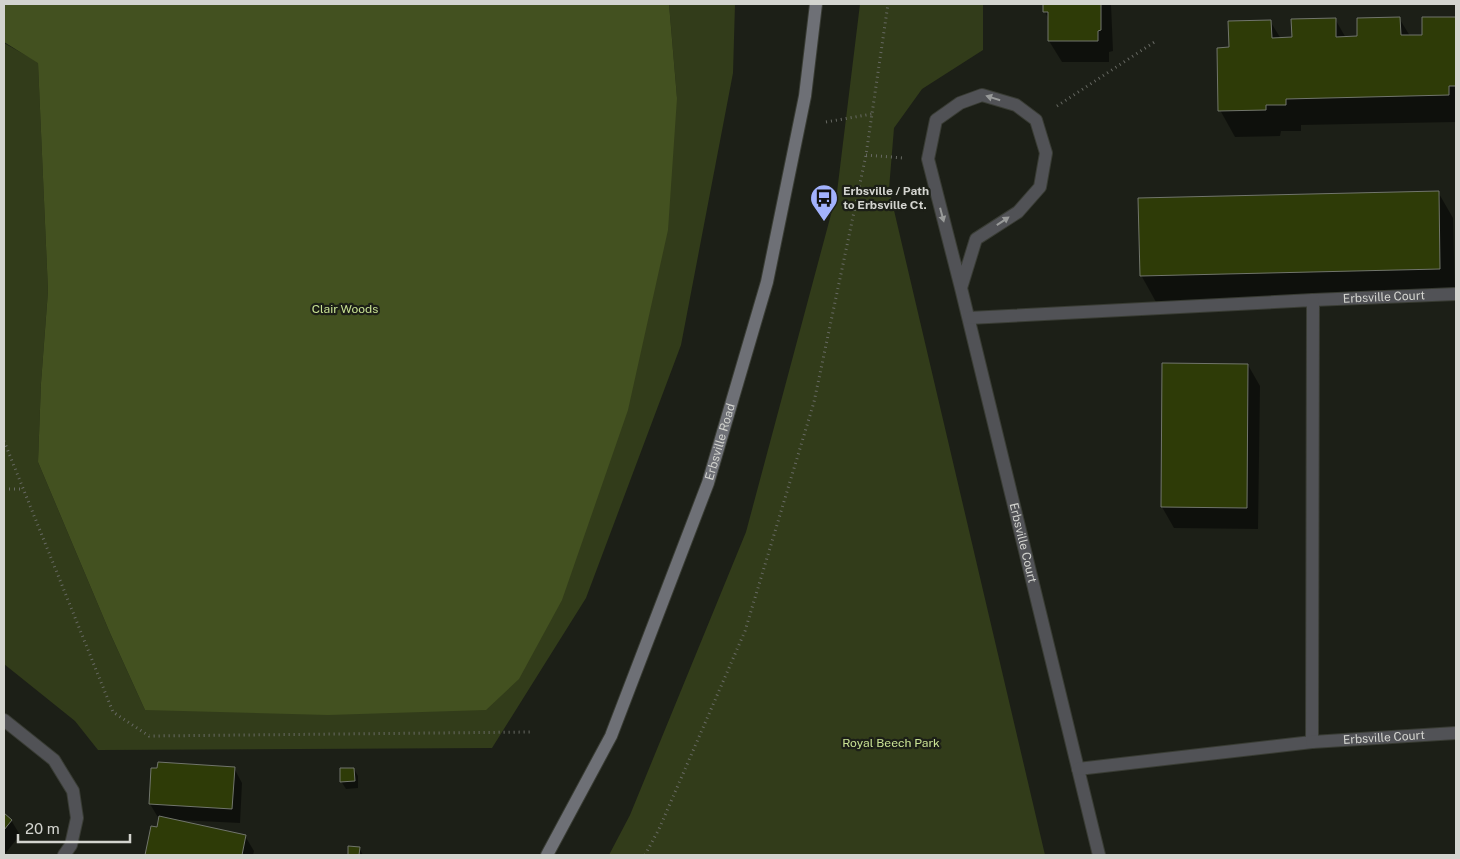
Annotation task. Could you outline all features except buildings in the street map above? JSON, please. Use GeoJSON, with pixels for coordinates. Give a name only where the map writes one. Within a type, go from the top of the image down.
{"type":"FeatureCollection","features":[{"type":"Feature","properties":{"kind":"main road","name":"Erbsville Road"},"geometry":{"type":"LineString","coordinates":[[547,855],[611,736],[708,483],[767,282],[805,96],[816,4]]}},
{"type":"Feature","properties":{"kind":"street","name":"Erbsville Court"},"geometry":{"type":"LineString","coordinates":[[1036,120],[1016,105],[982,95],[960,103],[936,120],[928,159],[969,318],[1099,855]]}},
{"type":"Feature","properties":{"kind":"street"},"geometry":{"type":"LineString","coordinates":[[961,288],[976,239],[1018,212],[1040,187],[1046,153],[1036,120]]}},
{"type":"Feature","properties":{"kind":"street","name":"Erbsville Court"},"geometry":{"type":"LineString","coordinates":[[969,318],[1456,294]]}},
{"type":"Feature","properties":{"kind":"street"},"geometry":{"type":"LineString","coordinates":[[1312,742],[1313,300]]}},
{"type":"Feature","properties":{"kind":"street"},"geometry":{"type":"LineString","coordinates":[[4,720],[54,760],[73,791],[76,818],[71,845],[64,855]]}},
{"type":"Feature","properties":{"kind":"street","name":"Erbsville Court"},"geometry":{"type":"LineString","coordinates":[[1078,769],[1312,742],[1456,732]]}},
{"type":"Feature","properties":{"kind":"path"},"geometry":{"type":"LineString","coordinates":[[646,855],[748,622],[814,402],[866,155],[888,4]]}},
{"type":"Feature","properties":{"kind":"path"},"geometry":{"type":"LineString","coordinates":[[1036,120],[1156,41]]}},
{"type":"Feature","properties":{"kind":"path"},"geometry":{"type":"LineString","coordinates":[[798,127],[872,114]]}},
{"type":"Feature","properties":{"kind":"path"},"geometry":{"type":"LineString","coordinates":[[866,155],[928,159]]}},
{"type":"Feature","properties":{"kind":"path"},"geometry":{"type":"LineString","coordinates":[[4,441],[113,712],[149,736],[531,732]]}},
{"type":"Feature","properties":{"kind":"path"},"geometry":{"type":"LineString","coordinates":[[4,489],[22,489]]}},
{"type":"Feature","properties":{"kind":"green space","name":"Clair Woods"},"geometry":{"type":"Polygon","coordinates":[[[4,4],[669,4],[677,98],[668,230],[628,410],[562,600],[519,679],[486,710],[328,715],[145,710],[110,633],[38,462],[41,383],[48,291],[38,63],[4,42],[4,4]]]}},
{"type":"Feature","properties":{"kind":"green space"},"geometry":{"type":"Polygon","coordinates":[[[669,4],[735,4],[733,73],[681,345],[586,598],[492,748],[98,750],[75,721],[4,664],[4,43],[38,62],[48,291],[41,383],[38,462],[110,633],[145,710],[677,98],[669,4]]]}},
{"type":"Feature","properties":{"kind":"green space","name":"Royal Beech Park"},"geometry":{"type":"Polygon","coordinates":[[[860,4],[983,4],[983,50],[922,89],[894,128],[889,189],[1045,855],[609,855],[630,815],[746,532],[837,192],[860,4]]]}},
{"type":"Feature","properties":{"kind":"place","name":"Erbsville / Path to Erbsville Ct."},"geometry":{"type":"Point","coordinates":[824,222]}}]}
